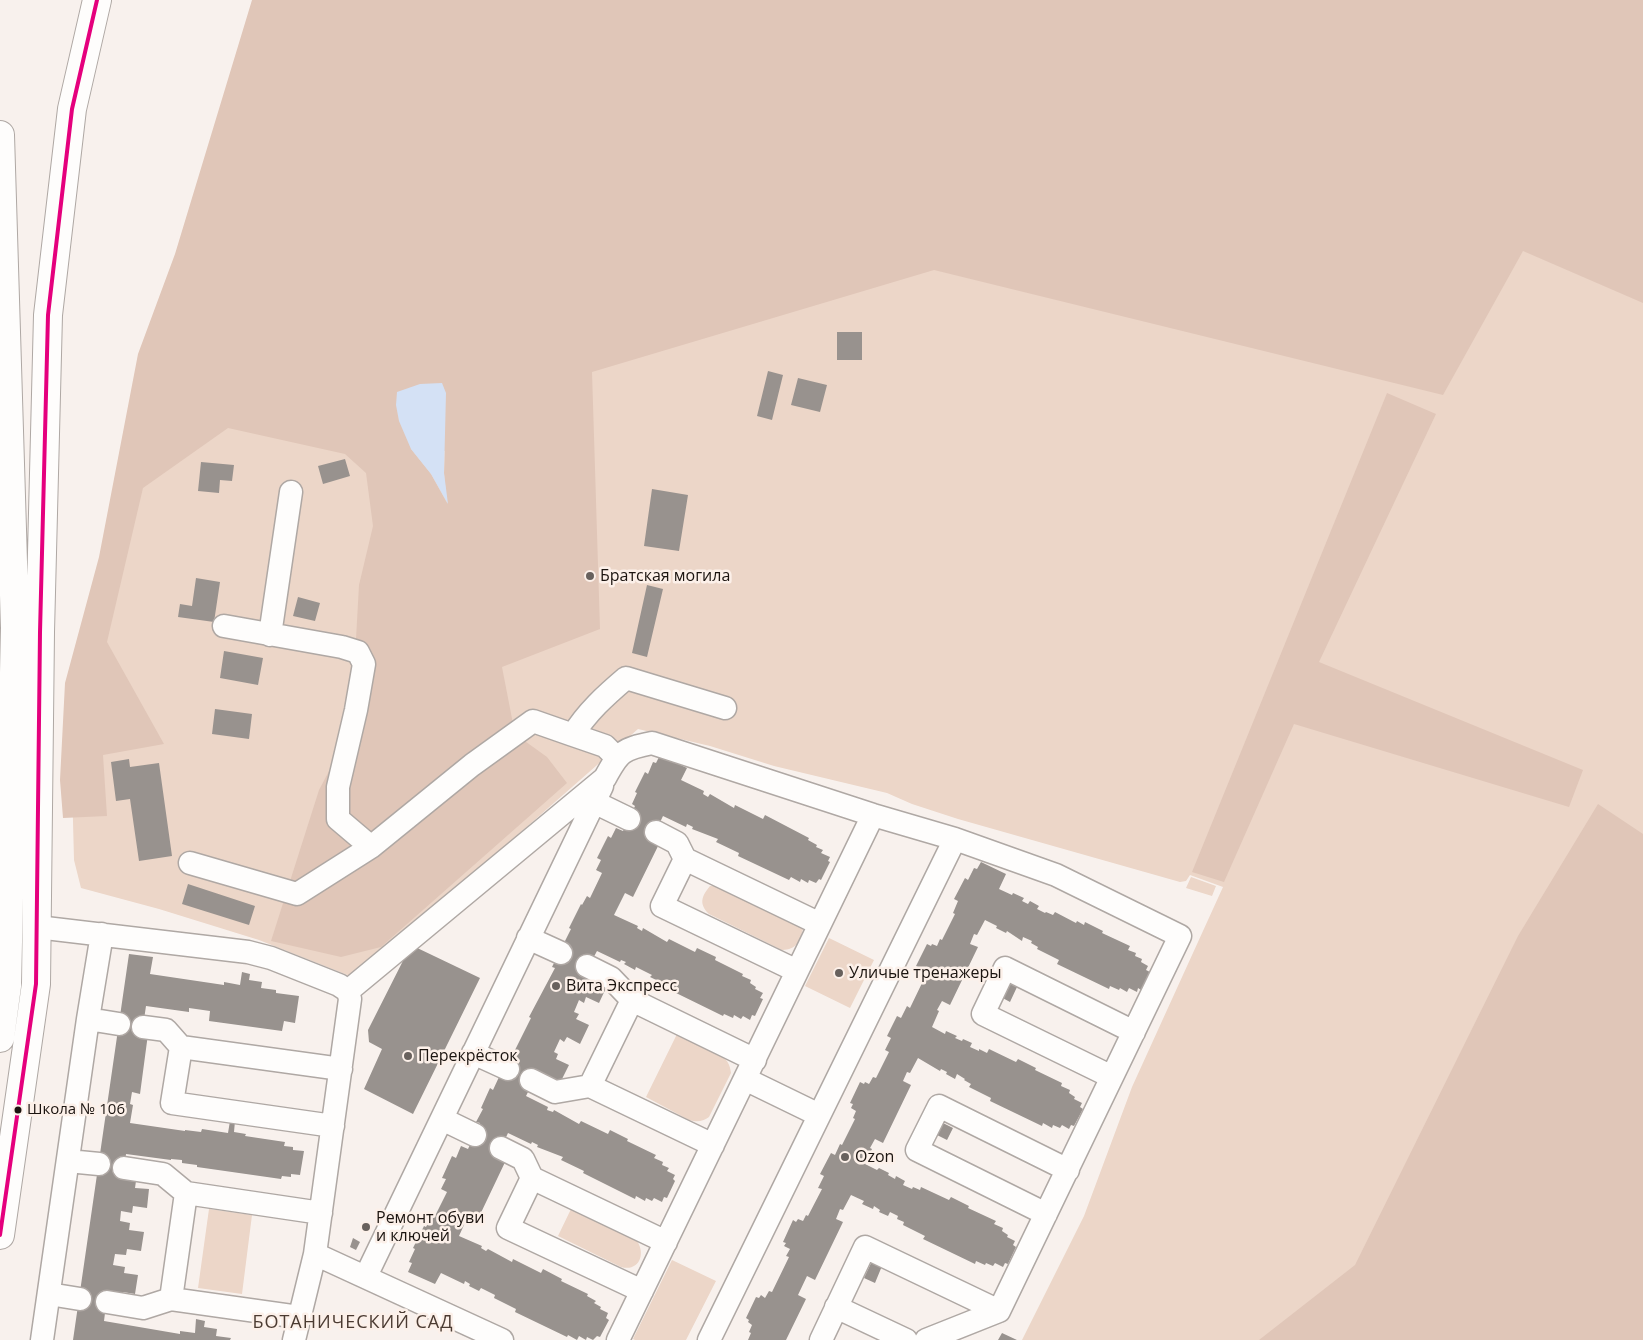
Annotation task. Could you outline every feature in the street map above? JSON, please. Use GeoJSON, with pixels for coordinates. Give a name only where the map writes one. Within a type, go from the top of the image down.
{"type":"FeatureCollection","features":[{"type":"Feature","properties":{"kind":"main road"},"geometry":{"type":"LineString","coordinates":[[0,1235],[36,984],[40,632],[48,315],[72,109],[97,0]]}},
{"type":"Feature","properties":{"kind":"main road"},"geometry":{"type":"LineString","coordinates":[[0,135],[15,628],[6,709],[7,986],[2,1006],[0,1038]]}},
{"type":"Feature","properties":{"kind":"street"},"geometry":{"type":"LineString","coordinates":[[270,635],[291,492]]}},
{"type":"Feature","properties":{"kind":"street"},"geometry":{"type":"LineString","coordinates":[[224,626],[342,647],[358,652],[364,664],[356,710],[338,787],[338,819],[371,847]]}},
{"type":"Feature","properties":{"kind":"street"},"geometry":{"type":"LineString","coordinates":[[573,735],[586,717],[626,678],[725,708]]}},
{"type":"Feature","properties":{"kind":"street"},"geometry":{"type":"LineString","coordinates":[[190,863],[297,894],[371,847],[472,765],[532,721],[605,746],[616,757]]}},
{"type":"Feature","properties":{"kind":"street"},"geometry":{"type":"LineString","coordinates":[[366,1276],[616,757],[631,747],[652,744],[873,815],[955,839],[1056,875],[1180,936],[999,1311],[926,1340]]}},
{"type":"Feature","properties":{"kind":"street"},"geometry":{"type":"LineString","coordinates":[[348,991],[605,778]]}},
{"type":"Feature","properties":{"kind":"street"},"geometry":{"type":"LineString","coordinates":[[594,802],[628,819]]}},
{"type":"Feature","properties":{"kind":"street"},"geometry":{"type":"LineString","coordinates":[[618,1340],[873,815]]}},
{"type":"Feature","properties":{"kind":"street"},"geometry":{"type":"LineString","coordinates":[[656,832],[677,843],[685,859],[820,924]]}},
{"type":"Feature","properties":{"kind":"street"},"geometry":{"type":"LineString","coordinates":[[709,1340],[955,839]]}},
{"type":"Feature","properties":{"kind":"street"},"geometry":{"type":"LineString","coordinates":[[685,859],[662,906],[797,971]]}},
{"type":"Feature","properties":{"kind":"street"},"geometry":{"type":"LineString","coordinates":[[37,926],[248,952],[271,958],[339,985],[348,991],[350,998],[315,1254],[294,1340]]}},
{"type":"Feature","properties":{"kind":"street"},"geometry":{"type":"LineString","coordinates":[[42,1340],[102,934]]}},
{"type":"Feature","properties":{"kind":"street"},"geometry":{"type":"LineString","coordinates":[[528,938],[561,953]]}},
{"type":"Feature","properties":{"kind":"street"},"geometry":{"type":"LineString","coordinates":[[586,966],[610,978],[632,1000],[750,1070],[819,1115]]}},
{"type":"Feature","properties":{"kind":"street"},"geometry":{"type":"LineString","coordinates":[[1112,1077],[983,1014],[1005,968],[1134,1032]]}},
{"type":"Feature","properties":{"kind":"street"},"geometry":{"type":"LineString","coordinates":[[590,1086],[632,1000]]}},
{"type":"Feature","properties":{"kind":"street"},"geometry":{"type":"LineString","coordinates":[[88,1019],[119,1024]]}},
{"type":"Feature","properties":{"kind":"street"},"geometry":{"type":"LineString","coordinates":[[143,1027],[166,1030],[180,1047],[340,1069]]}},
{"type":"Feature","properties":{"kind":"street"},"geometry":{"type":"LineString","coordinates":[[180,1047],[172,1103],[333,1126]]}},
{"type":"Feature","properties":{"kind":"street"},"geometry":{"type":"LineString","coordinates":[[473,1054],[508,1069]]}},
{"type":"Feature","properties":{"kind":"street"},"geometry":{"type":"LineString","coordinates":[[531,1080],[555,1092],[590,1086],[713,1145]]}},
{"type":"Feature","properties":{"kind":"street"},"geometry":{"type":"LineString","coordinates":[[1046,1214],[917,1150],[938,1106],[1068,1170]]}},
{"type":"Feature","properties":{"kind":"street"},"geometry":{"type":"LineString","coordinates":[[442,1119],[475,1135]]}},
{"type":"Feature","properties":{"kind":"street"},"geometry":{"type":"LineString","coordinates":[[501,1148],[523,1158],[532,1178],[666,1242]]}},
{"type":"Feature","properties":{"kind":"street"},"geometry":{"type":"LineString","coordinates":[[68,1161],[99,1164]]}},
{"type":"Feature","properties":{"kind":"street"},"geometry":{"type":"LineString","coordinates":[[124,1168],[162,1174],[186,1192],[321,1213]]}},
{"type":"Feature","properties":{"kind":"street"},"geometry":{"type":"LineString","coordinates":[[532,1178],[508,1228],[642,1291]]}},
{"type":"Feature","properties":{"kind":"street"},"geometry":{"type":"LineString","coordinates":[[171,1299],[186,1192]]}},
{"type":"Feature","properties":{"kind":"street"},"geometry":{"type":"LineString","coordinates":[[821,1340],[865,1247],[999,1311]]}},
{"type":"Feature","properties":{"kind":"street"},"geometry":{"type":"LineString","coordinates":[[315,1254],[502,1340]]}},
{"type":"Feature","properties":{"kind":"street"},"geometry":{"type":"LineString","coordinates":[[49,1294],[80,1299]]}},
{"type":"Feature","properties":{"kind":"street"},"geometry":{"type":"LineString","coordinates":[[107,1302],[143,1308],[171,1299],[300,1317]]}},
{"type":"Feature","properties":{"kind":"street"},"geometry":{"type":"LineString","coordinates":[[836,1307],[906,1340]]}},
{"type":"Feature","properties":{"kind":"shaded area"},"geometry":{"type":"Polygon","coordinates":[[[252,0],[1643,0],[1643,303],[1523,251],[1443,395],[934,270],[592,372],[600,629],[502,667],[515,734],[547,757],[567,783],[381,947],[341,957],[271,941],[319,790],[337,756],[353,693],[359,585],[373,526],[366,473],[345,454],[228,428],[143,488],[107,642],[164,744],[103,755],[107,816],[63,818],[60,780],[65,683],[99,557],[138,354],[175,254],[252,0]],[[411,449],[431,474],[447,503],[444,473],[445,451],[411,449]]]}},
{"type":"Feature","properties":{"kind":"shaded area"},"geometry":{"type":"Polygon","coordinates":[[[1643,0],[1643,1274],[1547,1340],[1022,1340],[1084,1216],[1132,1087],[1223,887],[1190,875],[1186,881],[1180,882],[958,819],[912,804],[887,793],[774,766],[710,746],[638,729],[355,978],[259,940],[159,909],[81,888],[74,860],[71,744],[204,217],[1643,0]]]}},
{"type":"Feature","properties":{"kind":"shaded area"},"geometry":{"type":"Polygon","coordinates":[[[1387,393],[1436,414],[1319,662],[1583,770],[1569,807],[1294,724],[1224,882],[1192,872],[1387,393]]]}},
{"type":"Feature","properties":{"kind":"shaded area"},"geometry":{"type":"Polygon","coordinates":[[[1598,804],[1643,834],[1643,1340],[1259,1340],[1355,1265],[1518,936],[1598,804]]]}},
{"type":"Feature","properties":{"kind":"shaded area"},"geometry":{"type":"Polygon","coordinates":[[[1191,877],[1216,886],[1212,896],[1186,888],[1191,877]]]}},
{"type":"Feature","properties":{"kind":"shaded area"},"geometry":{"type":"Polygon","coordinates":[[[710,886],[715,886],[799,923],[803,929],[799,942],[794,947],[782,950],[709,914],[702,900],[710,886]]]}},
{"type":"Feature","properties":{"kind":"shaded area","name":"Уличые тренажеры"},"geometry":{"type":"Polygon","coordinates":[[[829,938],[874,960],[850,1008],[805,986],[829,938]]]}},
{"type":"Feature","properties":{"kind":"shaded area"},"geometry":{"type":"Polygon","coordinates":[[[677,1034],[722,1056],[730,1068],[731,1073],[709,1117],[702,1121],[689,1120],[646,1097],[677,1034]]]}},
{"type":"Feature","properties":{"kind":"shaded area"},"geometry":{"type":"Polygon","coordinates":[[[209,1209],[252,1215],[242,1294],[198,1288],[209,1209]]]}},
{"type":"Feature","properties":{"kind":"shaded area"},"geometry":{"type":"Polygon","coordinates":[[[571,1209],[637,1241],[641,1251],[639,1261],[632,1267],[621,1267],[558,1236],[571,1209]]]}},
{"type":"Feature","properties":{"kind":"shaded area"},"geometry":{"type":"Polygon","coordinates":[[[672,1260],[716,1281],[686,1340],[635,1340],[633,1339],[672,1260]]]}},
{"type":"Feature","properties":{"kind":"water"},"geometry":{"type":"Polygon","coordinates":[[[442,383],[446,393],[444,473],[448,504],[431,474],[411,449],[399,421],[396,405],[397,392],[420,384],[442,383]]]}},
{"type":"Feature","properties":{"kind":"building"},"geometry":{"type":"Polygon","coordinates":[[[837,332],[862,332],[862,360],[837,360],[837,332]]]}},
{"type":"Feature","properties":{"kind":"building"},"geometry":{"type":"Polygon","coordinates":[[[768,371],[783,375],[772,420],[757,416],[768,371]]]}},
{"type":"Feature","properties":{"kind":"building"},"geometry":{"type":"Polygon","coordinates":[[[798,378],[827,385],[820,412],[791,405],[798,378]]]}},
{"type":"Feature","properties":{"kind":"building"},"geometry":{"type":"Polygon","coordinates":[[[345,459],[350,476],[323,484],[318,466],[345,459]]]}},
{"type":"Feature","properties":{"kind":"building"},"geometry":{"type":"Polygon","coordinates":[[[201,462],[234,465],[232,481],[220,480],[219,493],[198,491],[201,462]]]}},
{"type":"Feature","properties":{"kind":"building"},"geometry":{"type":"Polygon","coordinates":[[[652,489],[688,495],[679,551],[644,546],[652,489]]]}},
{"type":"Feature","properties":{"kind":"building"},"geometry":{"type":"Polygon","coordinates":[[[196,578],[220,582],[214,622],[178,617],[180,604],[192,606],[196,578]]]}},
{"type":"Feature","properties":{"kind":"building"},"geometry":{"type":"Polygon","coordinates":[[[647,585],[663,589],[647,657],[632,653],[647,585]]]}},
{"type":"Feature","properties":{"kind":"building"},"geometry":{"type":"Polygon","coordinates":[[[298,597],[320,603],[315,621],[293,616],[298,597]]]}},
{"type":"Feature","properties":{"kind":"building"},"geometry":{"type":"Polygon","coordinates":[[[224,651],[263,658],[258,685],[220,678],[224,651]]]}},
{"type":"Feature","properties":{"kind":"building"},"geometry":{"type":"Polygon","coordinates":[[[215,709],[252,714],[249,739],[212,734],[215,709]]]}},
{"type":"Feature","properties":{"kind":"building"},"geometry":{"type":"Polygon","coordinates":[[[660,755],[687,768],[681,780],[704,791],[703,794],[708,797],[710,794],[734,808],[735,805],[763,819],[765,815],[809,838],[808,840],[817,845],[816,847],[823,850],[821,853],[830,857],[828,861],[830,862],[821,880],[819,879],[816,883],[809,880],[808,883],[801,879],[800,882],[791,877],[789,880],[738,856],[739,853],[716,842],[718,839],[692,829],[693,827],[687,824],[686,827],[663,816],[653,837],[661,840],[633,897],[625,893],[614,915],[638,926],[637,928],[642,931],[643,928],[667,942],[669,939],[695,952],[697,948],[716,957],[715,960],[743,974],[742,976],[751,980],[750,983],[756,987],[755,989],[763,993],[760,998],[763,999],[755,1016],[752,1015],[750,1020],[743,1016],[741,1019],[734,1015],[733,1018],[724,1014],[723,1016],[672,991],[673,988],[650,977],[652,975],[636,967],[635,970],[624,964],[626,962],[621,960],[620,962],[597,951],[590,964],[607,986],[599,1003],[586,997],[584,1003],[579,1000],[574,1012],[579,1014],[576,1019],[589,1025],[580,1044],[567,1037],[564,1042],[560,1039],[554,1052],[558,1054],[556,1059],[569,1065],[560,1083],[532,1084],[526,1096],[548,1107],[547,1110],[553,1112],[554,1110],[579,1124],[581,1121],[608,1134],[610,1130],[628,1139],[627,1141],[656,1155],[654,1158],[663,1162],[662,1165],[669,1168],[667,1171],[675,1175],[673,1179],[675,1181],[667,1198],[664,1197],[662,1202],[654,1198],[652,1201],[646,1198],[645,1201],[636,1196],[635,1199],[583,1173],[584,1171],[561,1160],[563,1157],[508,1133],[498,1154],[507,1158],[478,1219],[469,1214],[459,1236],[482,1246],[481,1248],[486,1251],[488,1249],[512,1262],[513,1259],[541,1273],[543,1269],[562,1279],[561,1281],[588,1294],[587,1296],[596,1301],[594,1303],[608,1313],[606,1318],[609,1320],[600,1337],[597,1336],[593,1340],[587,1337],[586,1340],[579,1336],[577,1340],[515,1312],[516,1309],[494,1298],[495,1295],[481,1288],[479,1291],[469,1286],[470,1284],[465,1281],[464,1284],[441,1273],[435,1284],[408,1272],[412,1263],[409,1262],[415,1249],[413,1248],[424,1226],[426,1227],[431,1217],[434,1218],[447,1192],[441,1189],[446,1179],[442,1178],[452,1156],[456,1158],[461,1146],[468,1149],[480,1123],[476,1122],[483,1109],[481,1108],[490,1088],[493,1090],[499,1077],[501,1079],[512,1051],[514,1052],[531,1018],[529,1017],[555,968],[552,967],[571,929],[569,928],[581,904],[587,896],[590,898],[602,873],[596,870],[601,860],[597,858],[608,836],[611,838],[616,828],[623,831],[635,806],[632,804],[637,793],[635,792],[645,772],[648,774],[653,762],[656,763],[660,755]]]}},
{"type":"Feature","properties":{"kind":"building"},"geometry":{"type":"Polygon","coordinates":[[[129,759],[130,767],[159,763],[172,856],[139,861],[130,799],[116,801],[111,762],[129,759]]]}},
{"type":"Feature","properties":{"kind":"building"},"geometry":{"type":"Polygon","coordinates":[[[981,862],[1006,874],[999,889],[1024,898],[1022,901],[1028,904],[1030,901],[1039,906],[1037,909],[1045,913],[1053,915],[1055,912],[1076,923],[1077,921],[1084,925],[1085,922],[1103,931],[1102,933],[1130,946],[1128,950],[1136,953],[1135,956],[1142,959],[1141,962],[1148,966],[1146,970],[1150,972],[1141,990],[1138,988],[1137,992],[1129,988],[1127,992],[1110,986],[1109,989],[1057,964],[1059,960],[1037,949],[1038,947],[1031,943],[1032,941],[1023,937],[1022,941],[1007,931],[1006,933],[996,928],[997,926],[985,920],[977,935],[974,934],[970,944],[978,947],[950,1005],[942,1001],[937,1010],[939,1011],[932,1027],[945,1034],[946,1031],[957,1036],[955,1038],[962,1041],[963,1039],[972,1043],[970,1047],[979,1051],[979,1049],[987,1053],[989,1049],[1016,1062],[1018,1059],[1036,1068],[1035,1070],[1062,1083],[1061,1086],[1070,1090],[1069,1093],[1075,1097],[1074,1099],[1082,1103],[1080,1107],[1083,1109],[1074,1126],[1071,1125],[1069,1129],[1062,1125],[1060,1128],[1053,1125],[1052,1128],[1043,1123],[1042,1126],[990,1101],[991,1098],[969,1087],[971,1084],[957,1074],[955,1079],[946,1074],[947,1072],[941,1069],[940,1071],[918,1058],[910,1073],[907,1072],[903,1081],[911,1085],[883,1143],[875,1139],[870,1148],[872,1149],[865,1164],[889,1173],[888,1175],[895,1179],[896,1176],[905,1181],[903,1185],[912,1189],[913,1187],[920,1190],[921,1187],[949,1200],[951,1197],[969,1206],[968,1208],[996,1221],[994,1224],[1003,1228],[1002,1231],[1008,1235],[1007,1237],[1015,1241],[1013,1245],[1016,1247],[1008,1264],[1005,1263],[1003,1267],[995,1263],[993,1266],[976,1261],[975,1264],[923,1239],[925,1236],[903,1225],[904,1222],[897,1219],[898,1216],[890,1212],[888,1216],[879,1212],[880,1210],[874,1206],[873,1209],[862,1204],[864,1201],[851,1195],[843,1210],[840,1209],[836,1219],[843,1222],[815,1280],[807,1276],[798,1295],[806,1299],[786,1340],[748,1340],[752,1325],[746,1318],[756,1297],[759,1298],[761,1295],[765,1298],[769,1291],[772,1292],[789,1257],[786,1256],[790,1249],[784,1246],[786,1243],[783,1242],[793,1220],[796,1222],[798,1219],[803,1221],[806,1215],[808,1216],[822,1189],[818,1188],[824,1176],[820,1174],[831,1153],[835,1155],[840,1144],[842,1145],[855,1119],[853,1118],[856,1111],[851,1108],[853,1104],[850,1103],[860,1082],[869,1084],[873,1077],[876,1078],[889,1052],[885,1050],[891,1038],[887,1036],[897,1016],[901,1018],[907,1006],[910,1008],[923,981],[920,980],[923,973],[916,966],[927,944],[937,946],[940,939],[942,940],[955,914],[953,913],[958,901],[954,899],[965,878],[968,880],[974,868],[977,869],[981,862]]]}},
{"type":"Feature","properties":{"kind":"building"},"geometry":{"type":"Polygon","coordinates":[[[188,884],[255,906],[249,925],[182,904],[188,884]]]}},
{"type":"Feature","properties":{"kind":"building"},"geometry":{"type":"Polygon","coordinates":[[[411,945],[480,978],[413,1114],[364,1089],[382,1049],[369,1042],[368,1030],[411,945]]]}},
{"type":"Feature","properties":{"kind":"building"},"geometry":{"type":"Polygon","coordinates":[[[129,954],[153,957],[150,974],[224,985],[224,982],[240,985],[242,972],[250,974],[249,980],[262,982],[261,988],[276,990],[276,993],[299,996],[295,1023],[284,1021],[282,1031],[209,1021],[210,1011],[189,1008],[189,1012],[146,1006],[142,1033],[148,1034],[140,1094],[132,1092],[130,1104],[133,1105],[130,1123],[185,1131],[201,1132],[202,1129],[228,1133],[230,1121],[235,1121],[234,1132],[246,1134],[245,1136],[285,1142],[284,1146],[293,1147],[293,1150],[304,1151],[300,1175],[291,1174],[291,1177],[282,1176],[281,1179],[197,1167],[197,1165],[182,1163],[182,1160],[126,1154],[123,1179],[136,1181],[135,1188],[149,1189],[147,1208],[133,1206],[132,1213],[121,1211],[120,1221],[130,1223],[129,1230],[144,1232],[141,1251],[127,1249],[126,1255],[115,1254],[113,1265],[125,1267],[124,1273],[138,1275],[135,1294],[123,1292],[122,1299],[107,1297],[104,1321],[180,1334],[180,1331],[195,1333],[196,1319],[205,1321],[204,1327],[217,1329],[216,1336],[231,1338],[230,1340],[73,1340],[129,954]]]}},
{"type":"Feature","properties":{"kind":"building"},"geometry":{"type":"Polygon","coordinates":[[[1006,982],[1017,987],[1010,1002],[999,996],[1006,982]]]}},
{"type":"Feature","properties":{"kind":"building"},"geometry":{"type":"Polygon","coordinates":[[[941,1122],[953,1128],[947,1140],[935,1134],[941,1122]]]}},
{"type":"Feature","properties":{"kind":"building","name":"Ремонт обуви и ключей"},"geometry":{"type":"Polygon","coordinates":[[[364,1222],[371,1226],[368,1232],[361,1228],[364,1222]]]}},
{"type":"Feature","properties":{"kind":"building"},"geometry":{"type":"Polygon","coordinates":[[[353,1238],[360,1242],[356,1250],[350,1247],[353,1238]]]}},
{"type":"Feature","properties":{"kind":"building"},"geometry":{"type":"Polygon","coordinates":[[[872,1261],[882,1266],[875,1283],[864,1278],[872,1261]]]}},
{"type":"Feature","properties":{"kind":"building"},"geometry":{"type":"Polygon","coordinates":[[[1002,1333],[1017,1340],[998,1340],[1002,1333]]]}},
{"type":"Feature","properties":{"kind":"transit line"},"geometry":{"type":"LineString","coordinates":[[0,1235],[36,984],[40,632],[48,315],[72,109],[97,0]]}},
{"type":"Feature","properties":{"kind":"place","name":"Братская могила"},"geometry":{"type":"Point","coordinates":[590,576]}},
{"type":"Feature","properties":{"kind":"place","name":"Уличые тренажеры"},"geometry":{"type":"Point","coordinates":[839,973]}},
{"type":"Feature","properties":{"kind":"place","name":"Вита Экспресс"},"geometry":{"type":"Point","coordinates":[556,986]}},
{"type":"Feature","properties":{"kind":"place","name":"Перекрёсток"},"geometry":{"type":"Point","coordinates":[408,1056]}},
{"type":"Feature","properties":{"kind":"place","name":"Школа № 106"},"geometry":{"type":"Point","coordinates":[18,1110]}},
{"type":"Feature","properties":{"kind":"place","name":"Ozon"},"geometry":{"type":"Point","coordinates":[845,1157]}},
{"type":"Feature","properties":{"kind":"place","name":"Ремонт обуви и ключей"},"geometry":{"type":"Point","coordinates":[366,1227]}},
{"type":"Feature","properties":{"kind":"district","name":"БОТАНИЧЕСКИЙ САД"},"geometry":{"type":"Point","coordinates":[353,1323]}}]}
